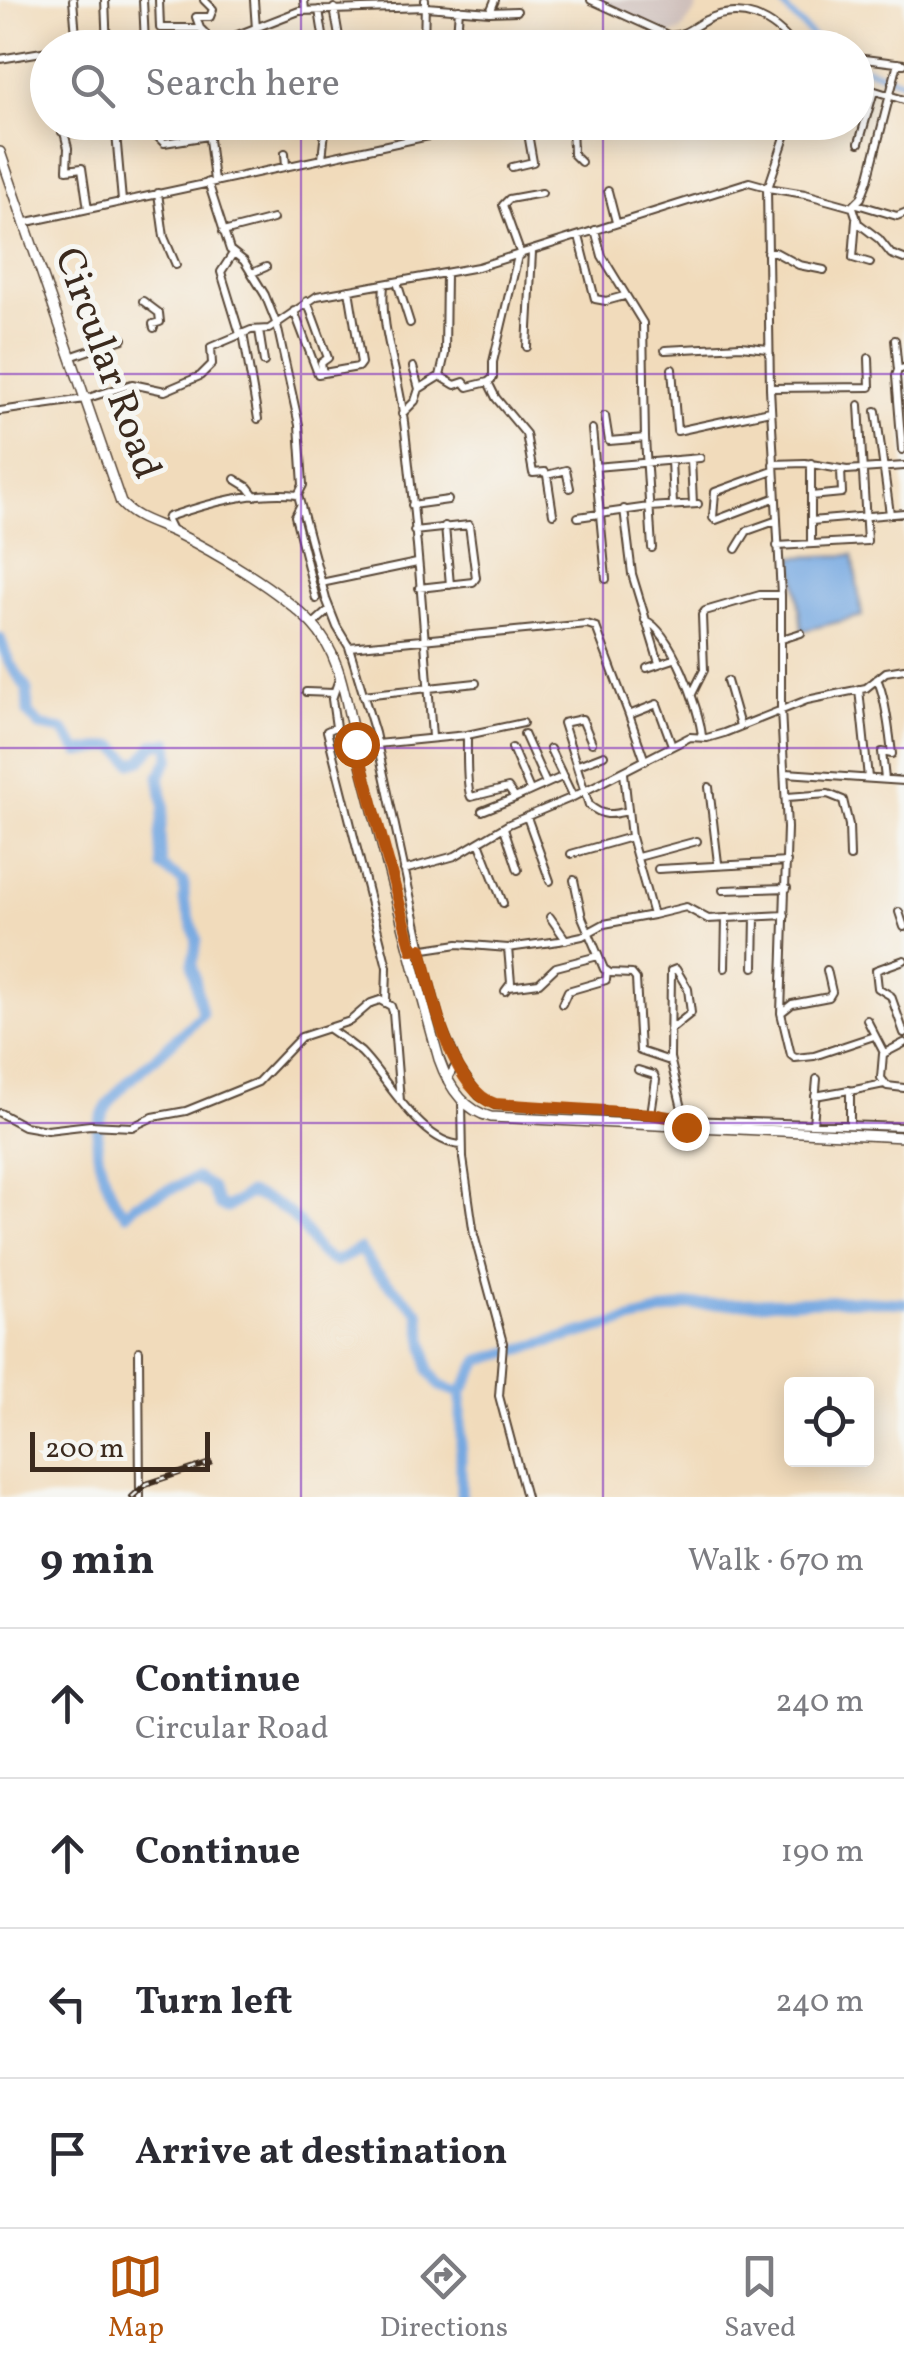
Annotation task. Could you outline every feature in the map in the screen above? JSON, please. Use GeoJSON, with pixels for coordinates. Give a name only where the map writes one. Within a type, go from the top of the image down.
{"type":"FeatureCollection","features":[{"type":"Feature","properties":{"kind":"main road","name":"Circular Road"},"geometry":{"type":"LineString","coordinates":[[0,152],[122,502],[140,518],[217,556],[293,608],[328,645],[416,950],[419,986],[447,1082],[462,1100],[491,1118],[685,1124],[904,1138]]}},
{"type":"Feature","properties":{"kind":"street"},"geometry":{"type":"LineString","coordinates":[[73,0],[76,30]]}},
{"type":"Feature","properties":{"kind":"street"},"geometry":{"type":"LineString","coordinates":[[105,0],[105,30]]}},
{"type":"Feature","properties":{"kind":"street"},"geometry":{"type":"LineString","coordinates":[[143,0],[144,30]]}},
{"type":"Feature","properties":{"kind":"street"},"geometry":{"type":"LineString","coordinates":[[159,0],[160,28],[200,28],[196,18],[210,16],[213,8],[204,0]]}},
{"type":"Feature","properties":{"kind":"street"},"geometry":{"type":"LineString","coordinates":[[254,0],[256,29]]}},
{"type":"Feature","properties":{"kind":"street"},"geometry":{"type":"LineString","coordinates":[[304,0],[305,10]]}},
{"type":"Feature","properties":{"kind":"street"},"geometry":{"type":"LineString","coordinates":[[456,30],[459,0]]}},
{"type":"Feature","properties":{"kind":"street"},"geometry":{"type":"LineString","coordinates":[[490,12],[494,0]]}},
{"type":"Feature","properties":{"kind":"street"},"geometry":{"type":"LineString","coordinates":[[591,0],[655,30]]}},
{"type":"Feature","properties":{"kind":"street"},"geometry":{"type":"LineString","coordinates":[[253,30],[305,10],[354,4],[426,3],[456,9],[518,12]]}},
{"type":"Feature","properties":{"kind":"street"},"geometry":{"type":"LineString","coordinates":[[425,30],[426,3]]}},
{"type":"Feature","properties":{"kind":"street"},"geometry":{"type":"LineString","coordinates":[[334,8],[337,30]]}},
{"type":"Feature","properties":{"kind":"street"},"geometry":{"type":"LineString","coordinates":[[319,10],[322,30]]}},
{"type":"Feature","properties":{"kind":"street"},"geometry":{"type":"LineString","coordinates":[[688,30],[731,11],[743,12],[775,30]]}},
{"type":"Feature","properties":{"kind":"street"},"geometry":{"type":"LineString","coordinates":[[0,59],[30,55]]}},
{"type":"Feature","properties":{"kind":"street"},"geometry":{"type":"LineString","coordinates":[[870,263],[853,258],[855,206],[881,140],[900,66],[874,61]]}},
{"type":"Feature","properties":{"kind":"street"},"geometry":{"type":"LineString","coordinates":[[874,92],[904,100]]}},
{"type":"Feature","properties":{"kind":"street"},"geometry":{"type":"LineString","coordinates":[[65,140],[67,170],[82,168],[88,209]]}},
{"type":"Feature","properties":{"kind":"street"},"geometry":{"type":"LineString","coordinates":[[116,140],[122,202]]}},
{"type":"Feature","properties":{"kind":"street"},"geometry":{"type":"LineString","coordinates":[[208,140],[211,182],[223,232],[232,254],[244,260],[265,295],[277,325],[299,424],[300,506],[321,583],[363,694],[404,870],[416,950],[442,1027],[478,1096],[495,1104],[651,1114],[685,1124],[904,1127]]}},
{"type":"Feature","properties":{"kind":"street"},"geometry":{"type":"LineString","coordinates":[[322,159],[324,140]]}},
{"type":"Feature","properties":{"kind":"street"},"geometry":{"type":"LineString","coordinates":[[24,223],[410,140]]}},
{"type":"Feature","properties":{"kind":"street"},"geometry":{"type":"LineString","coordinates":[[512,167],[533,162],[529,140]]}},
{"type":"Feature","properties":{"kind":"street"},"geometry":{"type":"LineString","coordinates":[[573,140],[573,154],[580,162]]}},
{"type":"Feature","properties":{"kind":"street"},"geometry":{"type":"LineString","coordinates":[[784,140],[768,188],[767,252],[786,773],[787,888],[780,1013],[795,1058],[874,1036]]}},
{"type":"Feature","properties":{"kind":"street"},"geometry":{"type":"LineString","coordinates":[[859,144],[860,140]]}},
{"type":"Feature","properties":{"kind":"street"},"geometry":{"type":"LineString","coordinates":[[285,153],[286,166]]}},
{"type":"Feature","properties":{"kind":"street"},"geometry":{"type":"LineString","coordinates":[[0,411],[84,398],[132,384],[165,391],[200,376],[212,364],[211,347],[277,325],[307,301],[532,252],[749,182],[897,216],[904,213]]}},
{"type":"Feature","properties":{"kind":"street"},"geometry":{"type":"LineString","coordinates":[[608,191],[616,222]]}},
{"type":"Feature","properties":{"kind":"street"},"geometry":{"type":"LineString","coordinates":[[158,193],[164,236],[176,265]]}},
{"type":"Feature","properties":{"kind":"street"},"geometry":{"type":"LineString","coordinates":[[440,376],[455,385],[464,382],[468,388],[493,378],[493,362],[520,255],[502,205],[509,199],[542,193]]}},
{"type":"Feature","properties":{"kind":"street"},"geometry":{"type":"LineString","coordinates":[[223,232],[273,219]]}},
{"type":"Feature","properties":{"kind":"street"},"geometry":{"type":"LineString","coordinates":[[856,220],[891,254],[904,259]]}},
{"type":"Feature","properties":{"kind":"street"},"geometry":{"type":"LineString","coordinates":[[595,230],[602,256],[643,323],[644,438],[652,548]]}},
{"type":"Feature","properties":{"kind":"street"},"geometry":{"type":"LineString","coordinates":[[579,236],[597,302],[624,296]]}},
{"type":"Feature","properties":{"kind":"street"},"geometry":{"type":"LineString","coordinates":[[527,346],[532,252]]}},
{"type":"Feature","properties":{"kind":"street"},"geometry":{"type":"LineString","coordinates":[[767,252],[824,270]]}},
{"type":"Feature","properties":{"kind":"street"},"geometry":{"type":"LineString","coordinates":[[232,254],[222,272],[242,334],[258,419]]}},
{"type":"Feature","properties":{"kind":"street"},"geometry":{"type":"LineString","coordinates":[[252,273],[266,267]]}},
{"type":"Feature","properties":{"kind":"street"},"geometry":{"type":"LineString","coordinates":[[419,390],[443,370],[448,312],[446,272]]}},
{"type":"Feature","properties":{"kind":"street"},"geometry":{"type":"LineString","coordinates":[[397,282],[410,322]]}},
{"type":"Feature","properties":{"kind":"street"},"geometry":{"type":"LineString","coordinates":[[384,284],[412,505],[432,736]]}},
{"type":"Feature","properties":{"kind":"street"},"geometry":{"type":"LineString","coordinates":[[294,311],[317,372],[360,366],[349,290]]}},
{"type":"Feature","properties":{"kind":"street"},"geometry":{"type":"LineString","coordinates":[[143,301],[159,313],[160,322],[153,324],[154,328]]}},
{"type":"Feature","properties":{"kind":"street"},"geometry":{"type":"LineString","coordinates":[[307,301],[328,358],[321,362],[323,373]]}},
{"type":"Feature","properties":{"kind":"street"},"geometry":{"type":"LineString","coordinates":[[259,330],[264,362]]}},
{"type":"Feature","properties":{"kind":"street"},"geometry":{"type":"LineString","coordinates":[[70,357],[123,338]]}},
{"type":"Feature","properties":{"kind":"street"},"geometry":{"type":"LineString","coordinates":[[895,340],[901,369],[902,450]]}},
{"type":"Feature","properties":{"kind":"street"},"geometry":{"type":"LineString","coordinates":[[665,350],[768,348]]}},
{"type":"Feature","properties":{"kind":"street"},"geometry":{"type":"LineString","coordinates":[[770,388],[870,387],[869,358]]}},
{"type":"Feature","properties":{"kind":"street"},"geometry":{"type":"LineString","coordinates":[[402,414],[415,401],[419,390],[413,367]]}},
{"type":"Feature","properties":{"kind":"street"},"geometry":{"type":"LineString","coordinates":[[672,369],[677,431],[770,412]]}},
{"type":"Feature","properties":{"kind":"street"},"geometry":{"type":"LineString","coordinates":[[488,382],[496,398],[525,431],[533,473],[545,472],[547,476],[553,514]]}},
{"type":"Feature","properties":{"kind":"street"},"geometry":{"type":"LineString","coordinates":[[777,546],[867,541],[858,404]]}},
{"type":"Feature","properties":{"kind":"street"},"geometry":{"type":"LineString","coordinates":[[876,411],[890,514]]}},
{"type":"Feature","properties":{"kind":"street"},"geometry":{"type":"LineString","coordinates":[[605,416],[609,441],[644,438]]}},
{"type":"Feature","properties":{"kind":"street"},"geometry":{"type":"LineString","coordinates":[[592,429],[606,579]]}},
{"type":"Feature","properties":{"kind":"street"},"geometry":{"type":"LineString","coordinates":[[578,517],[649,506],[695,504],[695,458],[595,466]]}},
{"type":"Feature","properties":{"kind":"street"},"geometry":{"type":"LineString","coordinates":[[670,460],[673,505]]}},
{"type":"Feature","properties":{"kind":"street"},"geometry":{"type":"LineString","coordinates":[[774,498],[746,512],[712,518],[715,492],[773,468],[811,463],[840,470],[904,466]]}},
{"type":"Feature","properties":{"kind":"street"},"geometry":{"type":"LineString","coordinates":[[811,463],[811,544]]}},
{"type":"Feature","properties":{"kind":"street"},"geometry":{"type":"LineString","coordinates":[[547,476],[566,470],[570,488]]}},
{"type":"Feature","properties":{"kind":"street"},"geometry":{"type":"LineString","coordinates":[[811,496],[842,493],[840,470]]}},
{"type":"Feature","properties":{"kind":"street"},"geometry":{"type":"LineString","coordinates":[[234,480],[255,496]]}},
{"type":"Feature","properties":{"kind":"street"},"geometry":{"type":"LineString","coordinates":[[173,532],[167,520],[174,515],[276,491],[298,495]]}},
{"type":"Feature","properties":{"kind":"street"},"geometry":{"type":"LineString","coordinates":[[412,505],[448,500]]}},
{"type":"Feature","properties":{"kind":"street"},"geometry":{"type":"LineString","coordinates":[[300,506],[295,516],[316,599]]}},
{"type":"Feature","properties":{"kind":"street"},"geometry":{"type":"LineString","coordinates":[[624,509],[632,574],[659,664]]}},
{"type":"Feature","properties":{"kind":"street"},"geometry":{"type":"LineString","coordinates":[[812,520],[904,513]]}},
{"type":"Feature","properties":{"kind":"street"},"geometry":{"type":"LineString","coordinates":[[736,549],[747,531],[775,521]]}},
{"type":"Feature","properties":{"kind":"street"},"geometry":{"type":"LineString","coordinates":[[414,531],[470,525],[476,578],[472,582],[420,588]]}},
{"type":"Feature","properties":{"kind":"street"},"geometry":{"type":"LineString","coordinates":[[445,526],[450,585]]}},
{"type":"Feature","properties":{"kind":"street"},"geometry":{"type":"LineString","coordinates":[[321,583],[417,563]]}},
{"type":"Feature","properties":{"kind":"street"},"geometry":{"type":"LineString","coordinates":[[692,694],[704,670],[705,610],[760,596],[781,595]]}},
{"type":"Feature","properties":{"kind":"street"},"geometry":{"type":"LineString","coordinates":[[312,624],[330,609]]}},
{"type":"Feature","properties":{"kind":"street"},"geometry":{"type":"LineString","coordinates":[[645,620],[658,629],[692,694],[702,737]]}},
{"type":"Feature","properties":{"kind":"street"},"geometry":{"type":"LineString","coordinates":[[320,634],[347,644],[587,624],[596,627],[645,761]]}},
{"type":"Feature","properties":{"kind":"street"},"geometry":{"type":"LineString","coordinates":[[782,639],[801,633]]}},
{"type":"Feature","properties":{"kind":"street"},"geometry":{"type":"LineString","coordinates":[[647,668],[674,659]]}},
{"type":"Feature","properties":{"kind":"street"},"geometry":{"type":"LineString","coordinates":[[404,870],[455,856],[690,737],[702,737],[781,709],[859,689],[871,685],[886,672],[904,670]]}},
{"type":"Feature","properties":{"kind":"street"},"geometry":{"type":"LineString","coordinates":[[340,678],[333,693],[336,727],[326,731],[387,967],[386,1002],[393,1012],[400,1102]]}},
{"type":"Feature","properties":{"kind":"street"},"geometry":{"type":"LineString","coordinates":[[877,679],[883,690],[886,726],[893,748],[892,754],[882,752],[885,779]]}},
{"type":"Feature","properties":{"kind":"street"},"geometry":{"type":"LineString","coordinates":[[728,681],[740,726]]}},
{"type":"Feature","properties":{"kind":"street"},"geometry":{"type":"LineString","coordinates":[[363,694],[476,683]]}},
{"type":"Feature","properties":{"kind":"street"},"geometry":{"type":"LineString","coordinates":[[859,689],[868,778]]}},
{"type":"Feature","properties":{"kind":"street"},"geometry":{"type":"LineString","coordinates":[[306,692],[333,693]]}},
{"type":"Feature","properties":{"kind":"street"},"geometry":{"type":"LineString","coordinates":[[629,716],[657,704],[672,746]]}},
{"type":"Feature","properties":{"kind":"street"},"geometry":{"type":"LineString","coordinates":[[592,743],[582,718],[563,724],[590,805],[598,813],[610,816],[628,811]]}},
{"type":"Feature","properties":{"kind":"street"},"geometry":{"type":"LineString","coordinates":[[376,744],[467,735],[523,722]]}},
{"type":"Feature","properties":{"kind":"street"},"geometry":{"type":"LineString","coordinates":[[524,734],[546,783]]}},
{"type":"Feature","properties":{"kind":"street"},"geometry":{"type":"LineString","coordinates":[[467,735],[468,796],[508,788],[515,798]]}},
{"type":"Feature","properties":{"kind":"street"},"geometry":{"type":"LineString","coordinates":[[512,748],[530,790]]}},
{"type":"Feature","properties":{"kind":"street"},"geometry":{"type":"LineString","coordinates":[[550,749],[573,797]]}},
{"type":"Feature","properties":{"kind":"street"},"geometry":{"type":"LineString","coordinates":[[578,765],[604,755]]}},
{"type":"Feature","properties":{"kind":"street"},"geometry":{"type":"LineString","coordinates":[[624,773],[631,836],[653,915]]}},
{"type":"Feature","properties":{"kind":"street"},"geometry":{"type":"LineString","coordinates":[[786,773],[904,780]]}},
{"type":"Feature","properties":{"kind":"street"},"geometry":{"type":"LineString","coordinates":[[482,811],[564,776]]}},
{"type":"Feature","properties":{"kind":"street"},"geometry":{"type":"LineString","coordinates":[[709,787],[718,864]]}},
{"type":"Feature","properties":{"kind":"street"},"geometry":{"type":"LineString","coordinates":[[786,798],[828,794],[843,800],[850,825],[850,857]]}},
{"type":"Feature","properties":{"kind":"street"},"geometry":{"type":"LineString","coordinates":[[526,817],[550,881]]}},
{"type":"Feature","properties":{"kind":"street"},"geometry":{"type":"LineString","coordinates":[[504,828],[518,870]]}},
{"type":"Feature","properties":{"kind":"street"},"geometry":{"type":"LineString","coordinates":[[571,854],[631,836]]}},
{"type":"Feature","properties":{"kind":"street"},"geometry":{"type":"LineString","coordinates":[[638,857],[697,841]]}},
{"type":"Feature","properties":{"kind":"street"},"geometry":{"type":"LineString","coordinates":[[479,842],[503,903]]}},
{"type":"Feature","properties":{"kind":"street"},"geometry":{"type":"LineString","coordinates":[[658,868],[787,862]]}},
{"type":"Feature","properties":{"kind":"street"},"geometry":{"type":"LineString","coordinates":[[562,1004],[568,990],[606,980],[607,972],[588,932],[574,880]]}},
{"type":"Feature","properties":{"kind":"street"},"geometry":{"type":"LineString","coordinates":[[723,890],[787,888]]}},
{"type":"Feature","properties":{"kind":"street"},"geometry":{"type":"LineString","coordinates":[[416,950],[458,944],[508,948],[566,940],[604,924],[686,907],[708,919],[785,914]]}},
{"type":"Feature","properties":{"kind":"street"},"geometry":{"type":"LineString","coordinates":[[898,912],[904,927]]}},
{"type":"Feature","properties":{"kind":"street"},"geometry":{"type":"LineString","coordinates":[[754,966],[756,917]]}},
{"type":"Feature","properties":{"kind":"street"},"geometry":{"type":"LineString","coordinates":[[550,918],[566,940]]}},
{"type":"Feature","properties":{"kind":"street"},"geometry":{"type":"LineString","coordinates":[[726,918],[726,968]]}},
{"type":"Feature","properties":{"kind":"street"},"geometry":{"type":"LineString","coordinates":[[508,948],[507,989],[539,983],[556,967],[598,956]]}},
{"type":"Feature","properties":{"kind":"street"},"geometry":{"type":"LineString","coordinates":[[904,960],[874,974],[878,988],[891,996],[904,1033]]}},
{"type":"Feature","properties":{"kind":"street"},"geometry":{"type":"LineString","coordinates":[[670,1030],[691,1014],[688,989],[674,969],[672,971],[670,1030],[670,1061],[685,1124]]}},
{"type":"Feature","properties":{"kind":"street"},"geometry":{"type":"LineString","coordinates":[[780,1013],[792,1004],[829,997],[832,992],[827,970]]}},
{"type":"Feature","properties":{"kind":"street"},"geometry":{"type":"LineString","coordinates":[[607,972],[634,976],[640,1050],[670,1061]]}},
{"type":"Feature","properties":{"kind":"street"},"geometry":{"type":"LineString","coordinates":[[0,1112],[24,1126],[47,1130],[90,1125],[132,1127],[238,1092],[270,1073],[301,1037],[350,1021],[371,1003],[386,1002]]}},
{"type":"Feature","properties":{"kind":"street"},"geometry":{"type":"LineString","coordinates":[[867,1020],[884,1053],[884,1084]]}},
{"type":"Feature","properties":{"kind":"street"},"geometry":{"type":"LineString","coordinates":[[328,1028],[358,1050],[400,1102],[436,1137],[447,1144],[462,1145]]}},
{"type":"Feature","properties":{"kind":"street"},"geometry":{"type":"LineString","coordinates":[[884,1053],[904,1043]]}},
{"type":"Feature","properties":{"kind":"street"},"geometry":{"type":"LineString","coordinates":[[447,1082],[459,1066]]}},
{"type":"Feature","properties":{"kind":"street"},"geometry":{"type":"LineString","coordinates":[[638,1070],[654,1075],[656,1080],[651,1114]]}},
{"type":"Feature","properties":{"kind":"street"},"geometry":{"type":"LineString","coordinates":[[814,1124],[816,1078]]}},
{"type":"Feature","properties":{"kind":"street"},"geometry":{"type":"LineString","coordinates":[[816,1096],[884,1084],[904,1088]]}},
{"type":"Feature","properties":{"kind":"street"},"geometry":{"type":"LineString","coordinates":[[850,1125],[851,1090]]}},
{"type":"Feature","properties":{"kind":"street"},"geometry":{"type":"LineString","coordinates":[[462,1100],[462,1145],[476,1251],[503,1343],[499,1396],[526,1497]]}},
{"type":"Feature","properties":{"kind":"street"},"geometry":{"type":"LineString","coordinates":[[139,1351],[140,1497]]}},
{"type":"Feature","properties":{"kind":"shaded area"},"geometry":{"type":"Polygon","coordinates":[[[594,0],[695,0],[697,9],[682,30],[660,30],[594,0]]]}},
{"type":"Feature","properties":{"kind":"water"},"geometry":{"type":"Polygon","coordinates":[[[853,555],[862,616],[802,631],[793,557],[853,555]]]}},
{"type":"Feature","properties":{"kind":"waterway"},"geometry":{"type":"LineString","coordinates":[[777,0],[806,30]]}},
{"type":"Feature","properties":{"kind":"waterway"},"geometry":{"type":"LineString","coordinates":[[874,71],[904,82]]}},
{"type":"Feature","properties":{"kind":"waterway"},"geometry":{"type":"LineString","coordinates":[[0,638],[9,662],[27,689],[28,713],[40,726],[63,730],[79,752],[115,746],[132,763],[142,760],[154,744],[169,743],[170,758],[159,776],[164,806],[160,834],[162,867],[184,882],[184,901],[197,940],[192,964],[202,1014],[126,1083],[105,1110],[97,1140],[99,1159],[116,1203],[126,1214],[136,1204],[196,1178],[211,1187],[219,1205],[227,1208],[249,1193],[275,1204],[298,1222],[321,1254],[335,1262],[360,1249],[375,1271],[419,1312],[429,1370],[440,1386],[461,1393]]}},
{"type":"Feature","properties":{"kind":"waterway"},"geometry":{"type":"LineString","coordinates":[[461,1497],[461,1393],[480,1360],[687,1305],[854,1300],[904,1303]]}},
{"type":"Feature","properties":{"kind":"railway"},"geometry":{"type":"LineString","coordinates":[[132,1497],[146,1484],[210,1463]]}},
{"type":"Feature","properties":{"kind":"route"},"geometry":{"type":"LineString","coordinates":[[356,744],[412,950],[421,949],[442,1027],[478,1096],[495,1104],[651,1114],[685,1120],[686,1127]]}}]}
